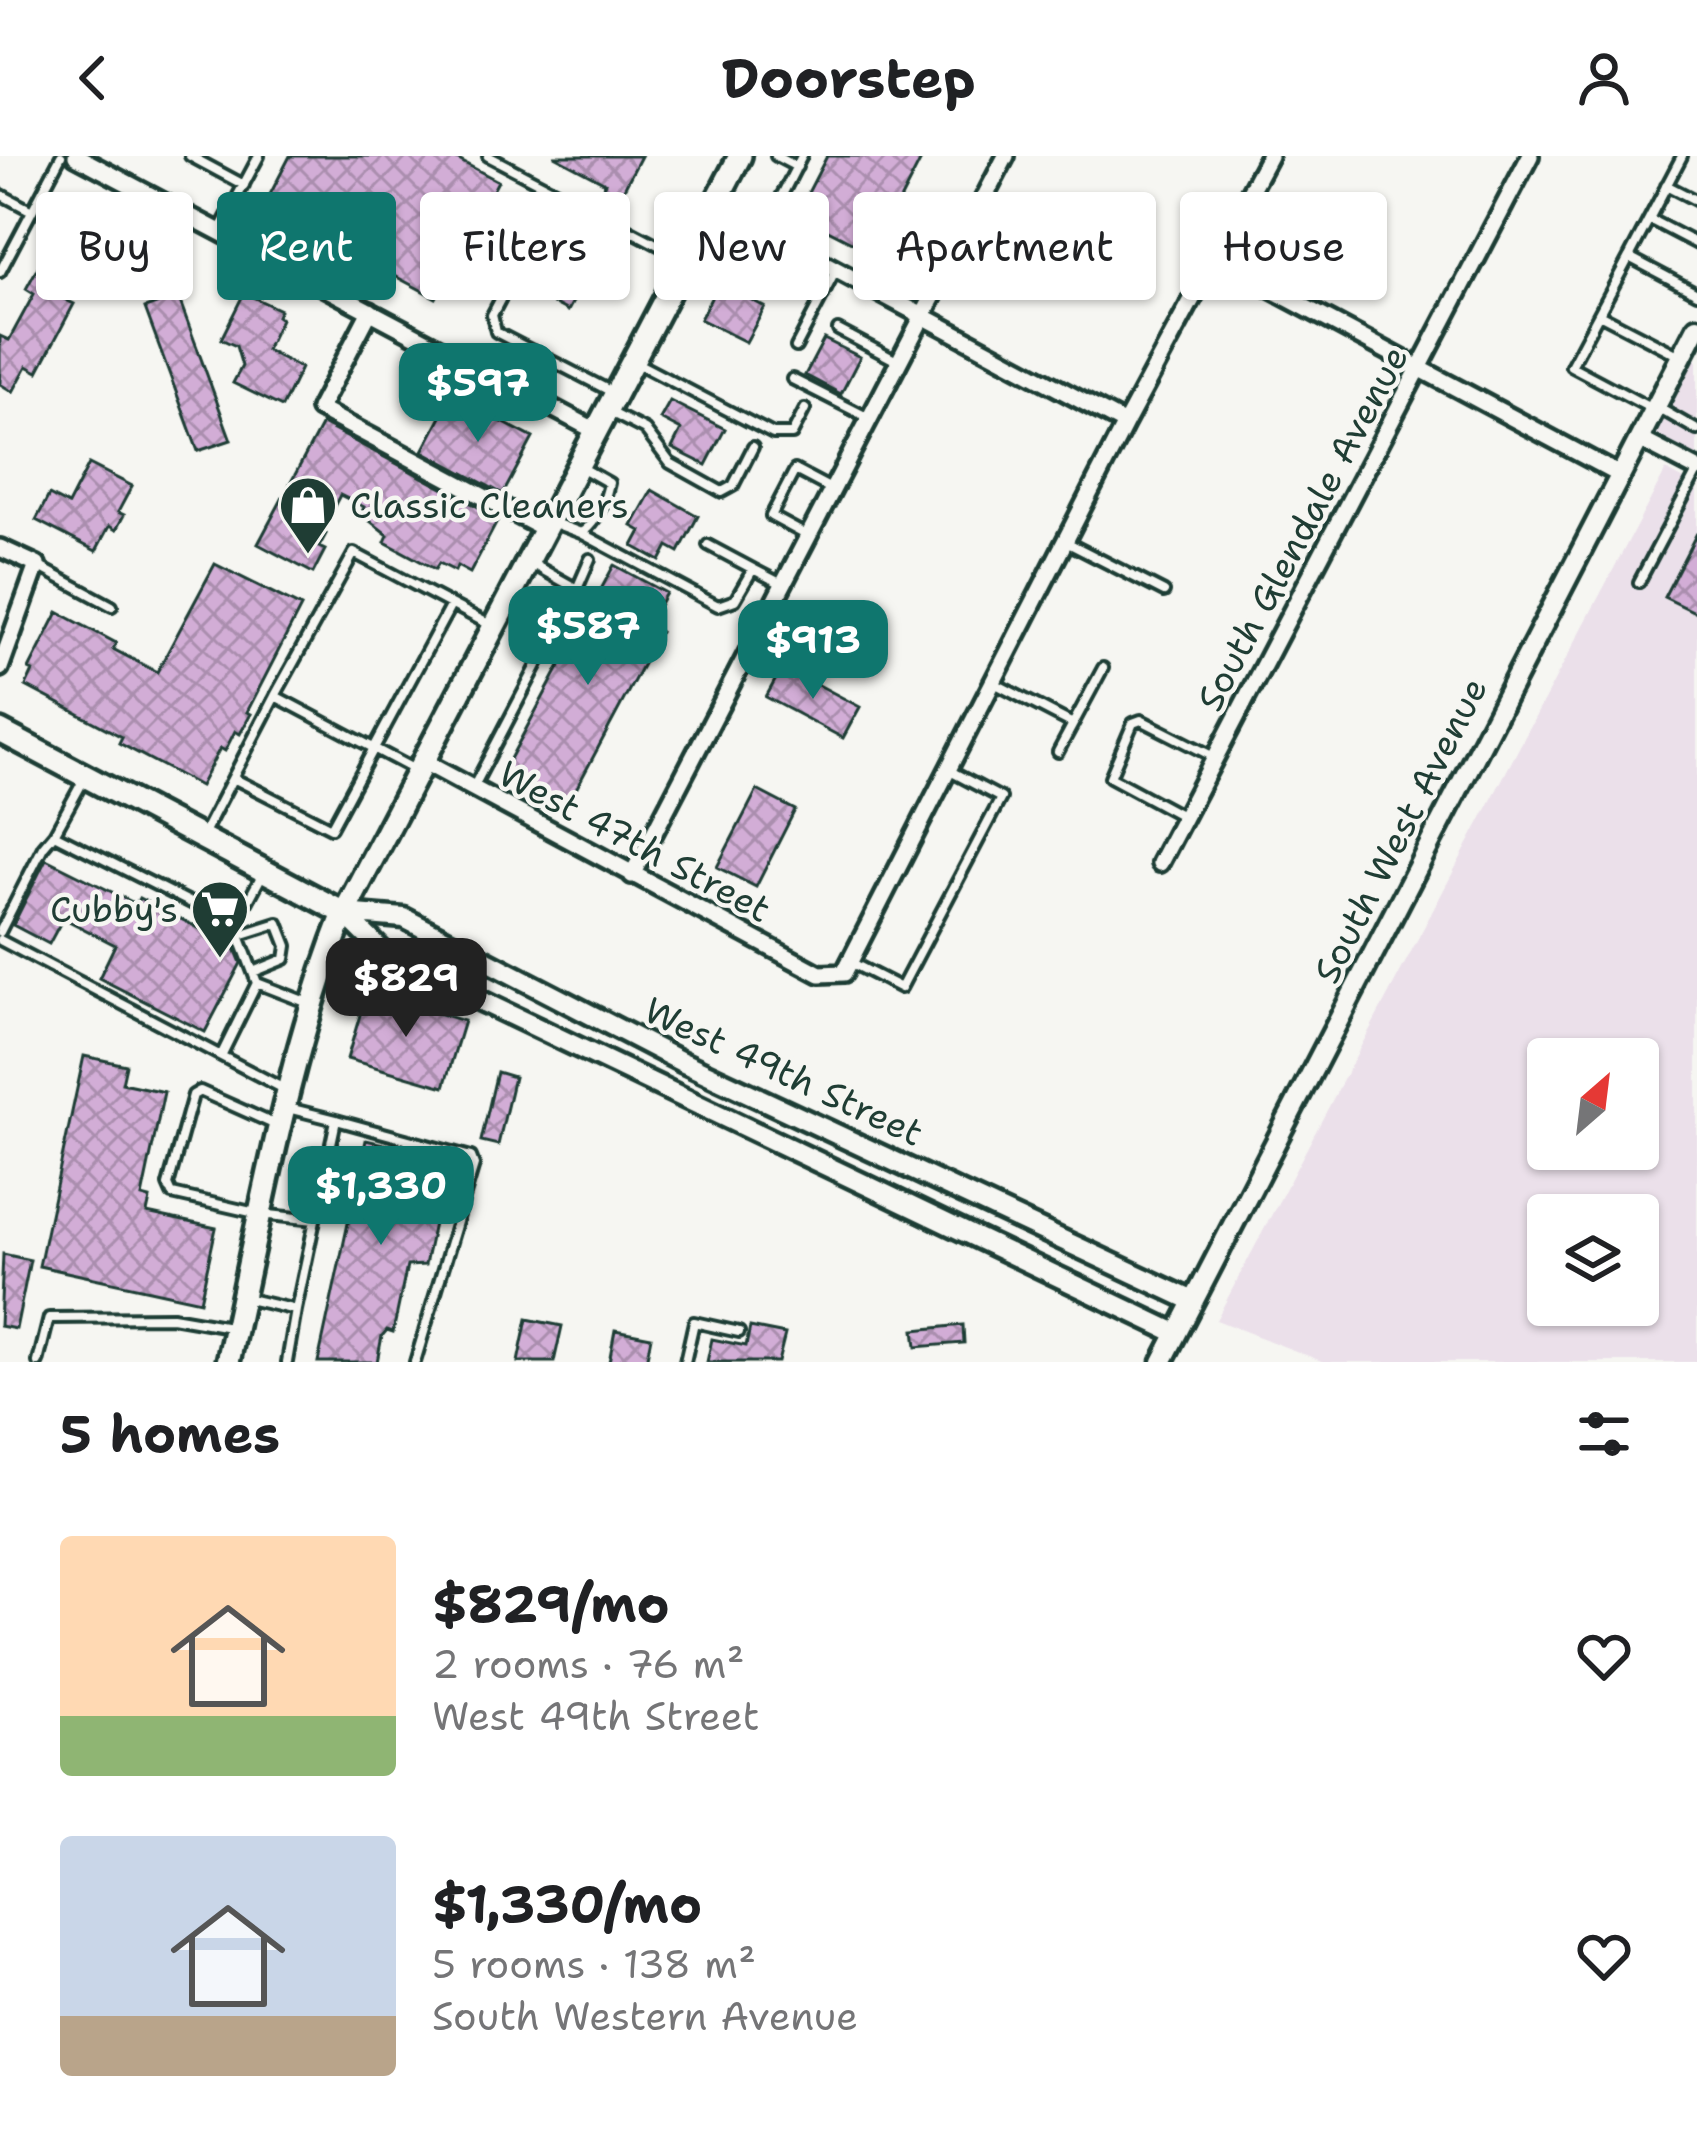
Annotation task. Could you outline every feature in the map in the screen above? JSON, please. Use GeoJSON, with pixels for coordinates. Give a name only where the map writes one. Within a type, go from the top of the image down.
{"type":"FeatureCollection","features":[{"type":"Feature","properties":{"kind":"main road"},"geometry":{"type":"LineString","coordinates":[[722,192],[740,156]]}},
{"type":"Feature","properties":{"kind":"main road"},"geometry":{"type":"LineString","coordinates":[[228,1362],[283,1108],[311,1004],[344,913],[664,300]]}},
{"type":"Feature","properties":{"kind":"main road","name":"West 49th Street"},"geometry":{"type":"LineString","coordinates":[[0,731],[344,913]]}},
{"type":"Feature","properties":{"kind":"street"},"geometry":{"type":"LineString","coordinates":[[632,874],[1006,156]]}},
{"type":"Feature","properties":{"kind":"street"},"geometry":{"type":"LineString","coordinates":[[1251,192],[1269,156]]}},
{"type":"Feature","properties":{"kind":"street","name":"South Glendale Avenue"},"geometry":{"type":"LineString","coordinates":[[1160,863],[1530,156]]}},
{"type":"Feature","properties":{"kind":"street"},"geometry":{"type":"LineString","coordinates":[[85,158],[217,230]]}},
{"type":"Feature","properties":{"kind":"street"},"geometry":{"type":"LineString","coordinates":[[829,266],[1125,424]]}},
{"type":"Feature","properties":{"kind":"street"},"geometry":{"type":"LineString","coordinates":[[349,300],[606,411]]}},
{"type":"Feature","properties":{"kind":"street"},"geometry":{"type":"LineString","coordinates":[[850,962],[1125,424],[1194,300]]}},
{"type":"Feature","properties":{"kind":"street"},"geometry":{"type":"LineString","coordinates":[[1292,300],[1620,475]]}},
{"type":"Feature","properties":{"kind":"street"},"geometry":{"type":"LineString","coordinates":[[370,311],[319,409],[547,525]]}},
{"type":"Feature","properties":{"kind":"street","name":"South West Avenue"},"geometry":{"type":"LineString","coordinates":[[1162,1362],[1697,328]]}},
{"type":"Feature","properties":{"kind":"street"},"geometry":{"type":"LineString","coordinates":[[1639,439],[1697,471]]}},
{"type":"Feature","properties":{"kind":"street"},"geometry":{"type":"LineString","coordinates":[[0,548],[37,566],[0,668]]}},
{"type":"Feature","properties":{"kind":"street","name":"West 47th Street"},"geometry":{"type":"LineString","coordinates":[[420,766],[472,788],[820,974],[844,973],[850,962]]}},
{"type":"Feature","properties":{"kind":"street","name":"West 49th Street"},"geometry":{"type":"LineString","coordinates":[[344,913],[404,919],[682,1062],[1193,1301]]}},
{"type":"Feature","properties":{"kind":"street","name":"West 49th Street"},"geometry":{"type":"LineString","coordinates":[[344,913],[387,956],[1177,1333]]}},
{"type":"Feature","properties":{"kind":"lane"},"geometry":{"type":"LineString","coordinates":[[0,272],[61,156]]}},
{"type":"Feature","properties":{"kind":"lane"},"geometry":{"type":"LineString","coordinates":[[190,156],[244,184]]}},
{"type":"Feature","properties":{"kind":"lane"},"geometry":{"type":"LineString","coordinates":[[240,192],[259,156]]}},
{"type":"Feature","properties":{"kind":"lane"},"geometry":{"type":"LineString","coordinates":[[488,156],[555,192]]}},
{"type":"Feature","properties":{"kind":"lane"},"geometry":{"type":"LineString","coordinates":[[776,156],[796,167]]}},
{"type":"Feature","properties":{"kind":"lane"},"geometry":{"type":"LineString","coordinates":[[783,192],[802,156]]}},
{"type":"Feature","properties":{"kind":"lane"},"geometry":{"type":"LineString","coordinates":[[1682,156],[1571,366],[1697,430]]}},
{"type":"Feature","properties":{"kind":"lane"},"geometry":{"type":"LineString","coordinates":[[1666,185],[1697,201]]}},
{"type":"Feature","properties":{"kind":"lane"},"geometry":{"type":"LineString","coordinates":[[0,194],[32,211]]}},
{"type":"Feature","properties":{"kind":"lane"},"geometry":{"type":"LineString","coordinates":[[1649,219],[1697,244]]}},
{"type":"Feature","properties":{"kind":"lane"},"geometry":{"type":"LineString","coordinates":[[1629,257],[1697,293]]}},
{"type":"Feature","properties":{"kind":"lane"},"geometry":{"type":"LineString","coordinates":[[796,347],[837,270]]}},
{"type":"Feature","properties":{"kind":"lane"},"geometry":{"type":"LineString","coordinates":[[501,300],[493,315],[496,332],[606,411],[645,430],[670,464],[722,492],[733,486],[753,447]]}},
{"type":"Feature","properties":{"kind":"lane"},"geometry":{"type":"LineString","coordinates":[[1598,314],[1682,357]]}},
{"type":"Feature","properties":{"kind":"lane"},"geometry":{"type":"LineString","coordinates":[[838,330],[898,362]]}},
{"type":"Feature","properties":{"kind":"lane"},"geometry":{"type":"LineString","coordinates":[[632,361],[773,434],[792,434],[805,409]]}},
{"type":"Feature","properties":{"kind":"lane"},"geometry":{"type":"LineString","coordinates":[[792,379],[869,418]]}},
{"type":"Feature","properties":{"kind":"lane"},"geometry":{"type":"LineString","coordinates":[[578,466],[609,483],[590,528],[581,533]]}},
{"type":"Feature","properties":{"kind":"lane"},"geometry":{"type":"LineString","coordinates":[[808,536],[771,516],[795,470],[832,489]]}},
{"type":"Feature","properties":{"kind":"lane"},"geometry":{"type":"LineString","coordinates":[[1639,582],[1697,471]]}},
{"type":"Feature","properties":{"kind":"lane"},"geometry":{"type":"LineString","coordinates":[[547,525],[581,533],[718,606],[736,601],[753,568]]}},
{"type":"Feature","properties":{"kind":"lane"},"geometry":{"type":"LineString","coordinates":[[1065,542],[1164,592]]}},
{"type":"Feature","properties":{"kind":"lane"},"geometry":{"type":"LineString","coordinates":[[708,545],[782,584]]}},
{"type":"Feature","properties":{"kind":"lane"},"geometry":{"type":"LineString","coordinates":[[202,838],[354,554],[493,627]]}},
{"type":"Feature","properties":{"kind":"lane"},"geometry":{"type":"LineString","coordinates":[[472,788],[590,559]]}},
{"type":"Feature","properties":{"kind":"lane"},"geometry":{"type":"LineString","coordinates":[[527,561],[578,589]]}},
{"type":"Feature","properties":{"kind":"lane"},"geometry":{"type":"LineString","coordinates":[[37,566],[112,606]]}},
{"type":"Feature","properties":{"kind":"lane"},"geometry":{"type":"LineString","coordinates":[[233,778],[331,828],[451,605]]}},
{"type":"Feature","properties":{"kind":"lane"},"geometry":{"type":"LineString","coordinates":[[1058,752],[1103,668]]}},
{"type":"Feature","properties":{"kind":"lane"},"geometry":{"type":"LineString","coordinates":[[993,682],[1073,724]]}},
{"type":"Feature","properties":{"kind":"lane"},"geometry":{"type":"LineString","coordinates":[[275,696],[373,748],[420,766]]}},
{"type":"Feature","properties":{"kind":"lane"},"geometry":{"type":"LineString","coordinates":[[1184,817],[1110,777],[1133,723],[1141,720],[1215,758]]}},
{"type":"Feature","properties":{"kind":"lane"},"geometry":{"type":"LineString","coordinates":[[850,962],[901,988],[1001,798],[948,770]]}},
{"type":"Feature","properties":{"kind":"lane"},"geometry":{"type":"LineString","coordinates":[[85,777],[43,847],[0,936],[221,1056],[283,1108]]}},
{"type":"Feature","properties":{"kind":"lane"},"geometry":{"type":"LineString","coordinates":[[54,834],[237,930],[262,930],[278,922],[287,946],[285,959],[271,961],[255,977],[221,1056]]}},
{"type":"Feature","properties":{"kind":"lane"},"geometry":{"type":"LineString","coordinates":[[264,871],[237,930],[255,977],[311,1004]]}},
{"type":"Feature","properties":{"kind":"lane"},"geometry":{"type":"LineString","coordinates":[[315,1220],[260,1214],[172,1194],[168,1185],[193,1094],[200,1091],[336,1120],[471,1157],[474,1165],[415,1362]]}},
{"type":"Feature","properties":{"kind":"lane"},"geometry":{"type":"LineString","coordinates":[[287,1362],[336,1120]]}},
{"type":"Feature","properties":{"kind":"lane"},"geometry":{"type":"LineString","coordinates":[[242,1298],[296,1310]]}},
{"type":"Feature","properties":{"kind":"lane"},"geometry":{"type":"LineString","coordinates":[[38,1362],[50,1318],[172,1317],[236,1328]]}},
{"type":"Feature","properties":{"kind":"lane"},"geometry":{"type":"LineString","coordinates":[[685,1362],[694,1322],[739,1332]]}},
{"type":"Feature","properties":{"kind":"shaded area"},"geometry":{"type":"Polygon","coordinates":[[[1697,345],[1697,458],[1651,433],[1697,345]]]}},
{"type":"Feature","properties":{"kind":"shaded area"},"geometry":{"type":"Polygon","coordinates":[[[1666,470],[1697,487],[1697,1362],[1324,1362],[1216,1320],[1666,470]]]}},
{"type":"Feature","properties":{"kind":"building"},"geometry":{"type":"Polygon","coordinates":[[[290,156],[451,156],[498,181],[492,192],[420,192],[420,289],[396,277],[396,192],[271,192],[290,156]]]}},
{"type":"Feature","properties":{"kind":"building"},"geometry":{"type":"Polygon","coordinates":[[[554,156],[641,156],[622,192],[600,192],[605,183],[554,156]]]}},
{"type":"Feature","properties":{"kind":"building"},"geometry":{"type":"Polygon","coordinates":[[[827,156],[923,156],[904,192],[853,192],[853,243],[829,230],[829,192],[808,192],[827,156]]]}},
{"type":"Feature","properties":{"kind":"building"},"geometry":{"type":"Polygon","coordinates":[[[36,271],[36,300],[74,304],[38,372],[27,366],[13,392],[0,384],[0,336],[9,340],[34,294],[26,289],[36,271]]]}},
{"type":"Feature","properties":{"kind":"building"},"geometry":{"type":"Polygon","coordinates":[[[179,300],[231,440],[198,451],[145,308],[179,300]]]}},
{"type":"Feature","properties":{"kind":"building"},"geometry":{"type":"Polygon","coordinates":[[[240,300],[259,300],[280,310],[277,316],[281,319],[266,350],[301,368],[282,407],[233,383],[242,366],[236,346],[221,339],[240,300]]]}},
{"type":"Feature","properties":{"kind":"building"},"geometry":{"type":"Polygon","coordinates":[[[547,300],[574,300],[568,311],[547,300]]]}},
{"type":"Feature","properties":{"kind":"building"},"geometry":{"type":"Polygon","coordinates":[[[710,300],[752,300],[765,307],[746,342],[700,319],[710,300]]]}},
{"type":"Feature","properties":{"kind":"building"},"geometry":{"type":"Polygon","coordinates":[[[824,339],[860,357],[841,394],[805,375],[824,339]]]}},
{"type":"Feature","properties":{"kind":"building"},"geometry":{"type":"Polygon","coordinates":[[[452,396],[533,438],[503,494],[423,451],[452,396]]]}},
{"type":"Feature","properties":{"kind":"building"},"geometry":{"type":"Polygon","coordinates":[[[670,401],[725,429],[706,465],[672,448],[681,430],[660,419],[670,401]]]}},
{"type":"Feature","properties":{"kind":"building"},"geometry":{"type":"Polygon","coordinates":[[[322,424],[499,518],[470,573],[439,563],[435,569],[385,542],[388,535],[361,514],[364,507],[340,495],[321,531],[326,534],[319,547],[325,550],[313,573],[258,544],[322,424]]]}},
{"type":"Feature","properties":{"kind":"building"},"geometry":{"type":"Polygon","coordinates":[[[89,464],[132,486],[118,512],[124,515],[116,530],[109,526],[96,551],[36,520],[49,495],[68,505],[89,464]]]}},
{"type":"Feature","properties":{"kind":"building"},"geometry":{"type":"Polygon","coordinates":[[[652,490],[698,516],[679,552],[668,546],[660,561],[633,546],[641,531],[632,526],[652,490]]]}},
{"type":"Feature","properties":{"kind":"building"},"geometry":{"type":"Polygon","coordinates":[[[1697,533],[1697,613],[1664,597],[1697,533]]]}},
{"type":"Feature","properties":{"kind":"building"},"geometry":{"type":"Polygon","coordinates":[[[215,564],[301,607],[240,734],[235,731],[225,751],[220,748],[200,786],[119,743],[122,737],[26,686],[33,671],[29,669],[58,612],[157,672],[215,564]]]}},
{"type":"Feature","properties":{"kind":"building"},"geometry":{"type":"Polygon","coordinates":[[[614,565],[666,593],[648,625],[660,632],[567,806],[503,772],[614,565]]]}},
{"type":"Feature","properties":{"kind":"building"},"geometry":{"type":"Polygon","coordinates":[[[783,666],[860,707],[843,738],[766,697],[783,666]]]}},
{"type":"Feature","properties":{"kind":"building"},"geometry":{"type":"Polygon","coordinates":[[[757,790],[795,810],[756,887],[717,867],[757,790]]]}},
{"type":"Feature","properties":{"kind":"building"},"geometry":{"type":"Polygon","coordinates":[[[46,859],[136,904],[139,898],[234,946],[241,963],[205,1032],[99,978],[115,945],[63,918],[49,944],[13,925],[46,859]]]}},
{"type":"Feature","properties":{"kind":"building"},"geometry":{"type":"Polygon","coordinates":[[[374,994],[464,1021],[444,1087],[347,1059],[365,998],[372,999],[374,994]]]}},
{"type":"Feature","properties":{"kind":"building"},"geometry":{"type":"Polygon","coordinates":[[[84,1056],[126,1065],[122,1083],[164,1092],[142,1197],[150,1199],[147,1213],[216,1228],[200,1301],[39,1266],[84,1056]]]}},
{"type":"Feature","properties":{"kind":"building"},"geometry":{"type":"Polygon","coordinates":[[[497,1072],[514,1077],[498,1145],[481,1141],[497,1072]]]}},
{"type":"Feature","properties":{"kind":"building"},"geometry":{"type":"Polygon","coordinates":[[[366,1140],[448,1159],[425,1265],[407,1266],[393,1332],[387,1330],[382,1336],[377,1362],[318,1362],[366,1140]]]}},
{"type":"Feature","properties":{"kind":"building"},"geometry":{"type":"Polygon","coordinates":[[[3,1254],[30,1260],[16,1329],[0,1326],[3,1254]]]}},
{"type":"Feature","properties":{"kind":"building"},"geometry":{"type":"Polygon","coordinates":[[[527,1319],[562,1326],[554,1362],[518,1362],[527,1319]]]}},
{"type":"Feature","properties":{"kind":"building"},"geometry":{"type":"Polygon","coordinates":[[[963,1325],[964,1343],[916,1347],[914,1330],[963,1325]]]}},
{"type":"Feature","properties":{"kind":"building"},"geometry":{"type":"Polygon","coordinates":[[[750,1327],[785,1334],[778,1362],[707,1362],[712,1339],[746,1346],[750,1327]]]}},
{"type":"Feature","properties":{"kind":"building"},"geometry":{"type":"Polygon","coordinates":[[[615,1330],[651,1337],[646,1362],[609,1362],[615,1330]]]}},
{"type":"Feature","properties":{"kind":"place","name":"Classic Cleaners"},"geometry":{"type":"Point","coordinates":[308,556]}},
{"type":"Feature","properties":{"kind":"place","name":"Cubby's"},"geometry":{"type":"Point","coordinates":[220,960]}}]}
